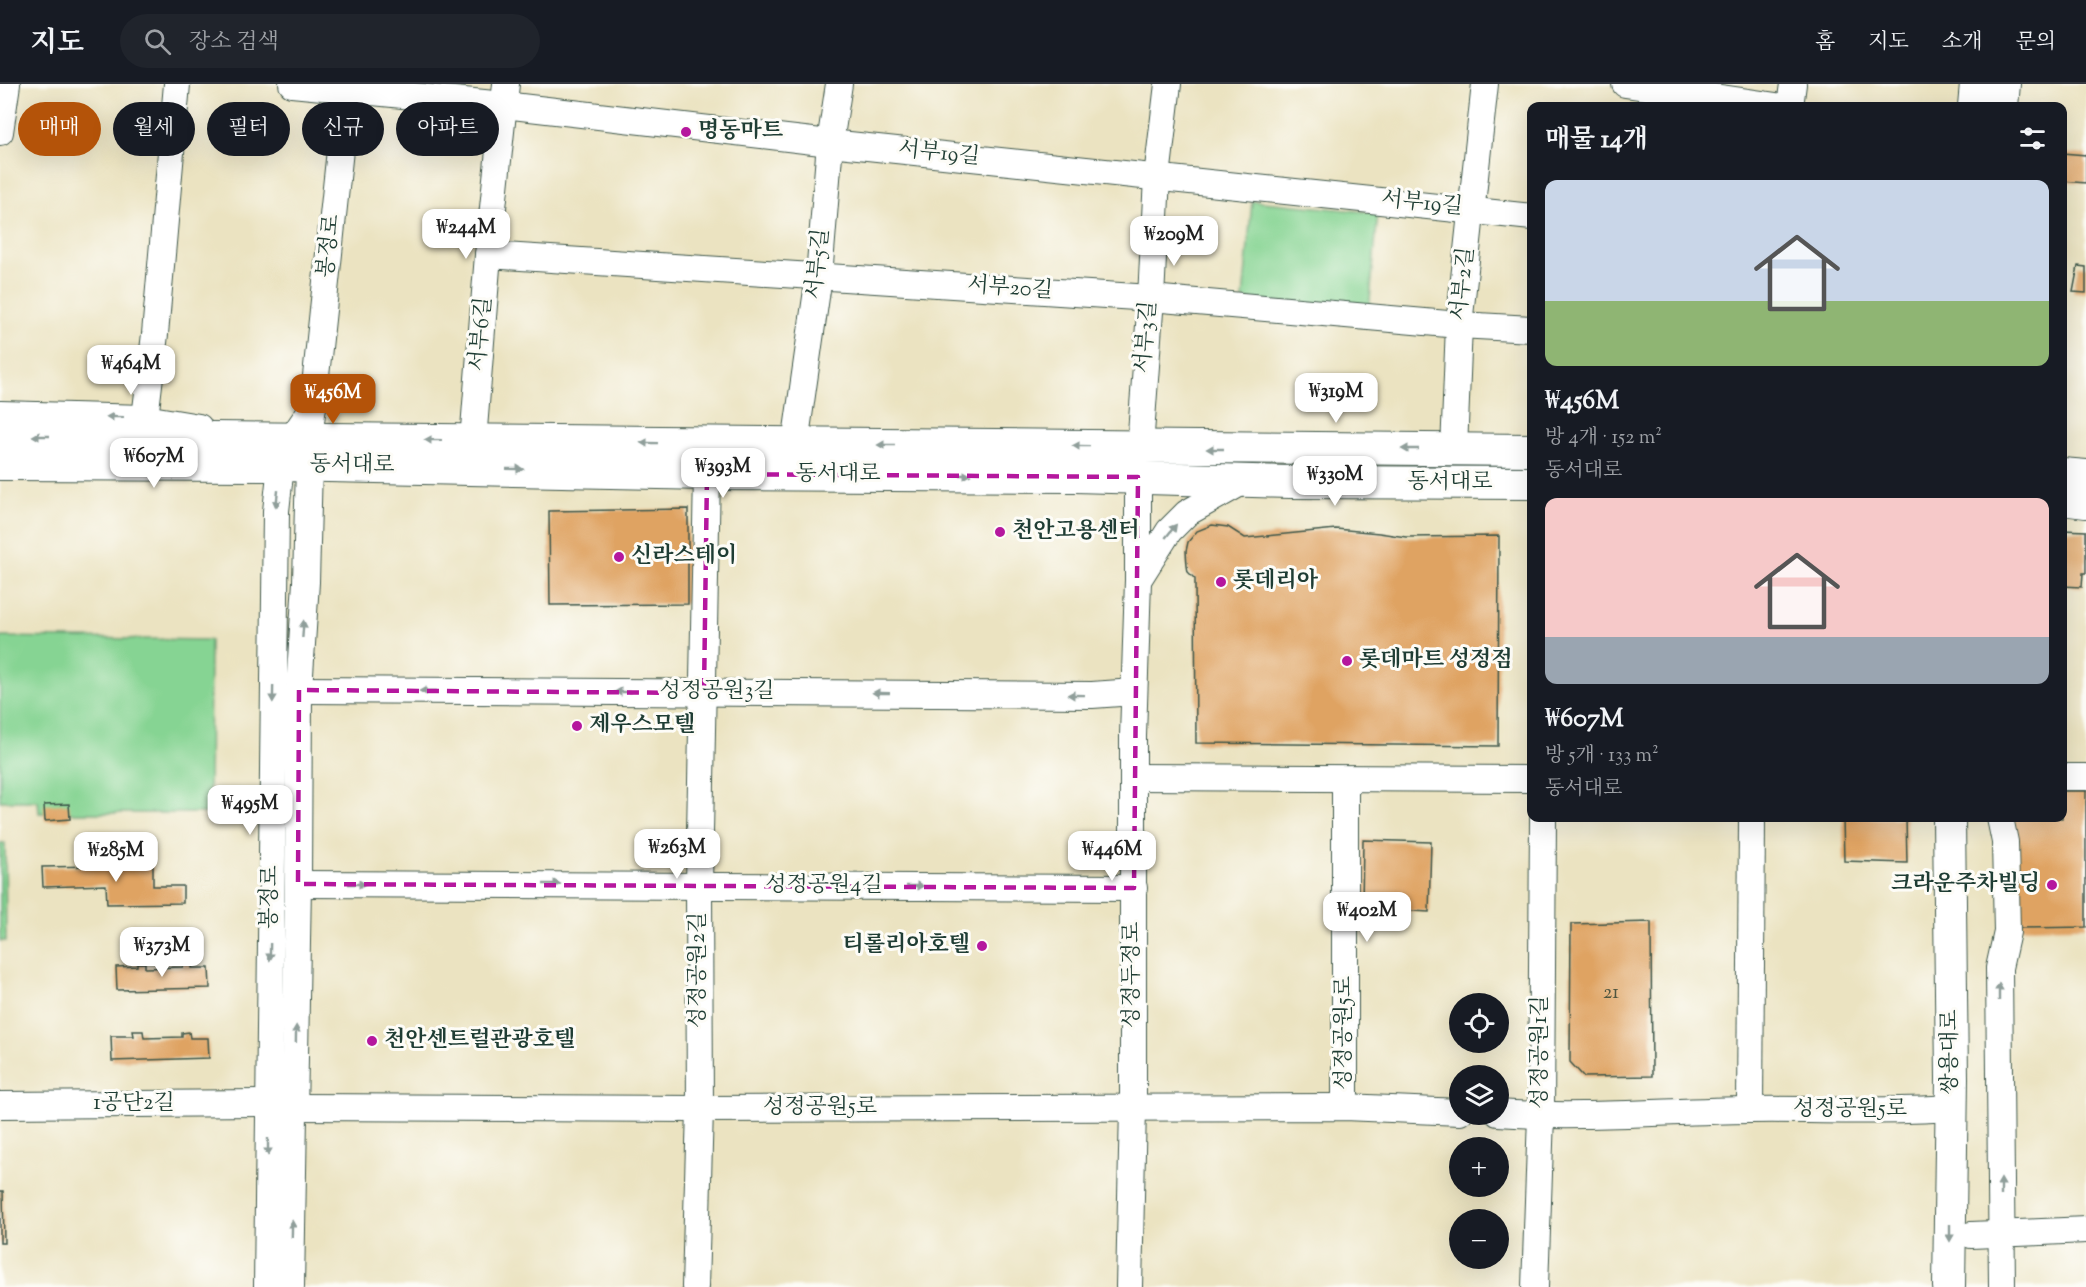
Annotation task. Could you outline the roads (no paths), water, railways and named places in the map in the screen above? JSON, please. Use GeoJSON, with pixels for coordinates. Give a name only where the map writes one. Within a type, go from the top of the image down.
{"type":"FeatureCollection","features":[{"type":"Feature","properties":{"kind":"main road"},"geometry":{"type":"LineString","coordinates":[[1974,102],[1976,84]]}},
{"type":"Feature","properties":{"kind":"main road"},"geometry":{"type":"LineString","coordinates":[[2002,102],[2004,84]]}},
{"type":"Feature","properties":{"kind":"main road","name":"동서대로"},"geometry":{"type":"LineString","coordinates":[[0,436],[707,474],[1139,462],[1454,450],[1527,450]]}},
{"type":"Feature","properties":{"kind":"main road","name":"동서대로"},"geometry":{"type":"LineString","coordinates":[[0,464],[473,441],[795,444],[1139,462],[1244,481],[1527,483]]}},
{"type":"Feature","properties":{"kind":"main road"},"geometry":{"type":"LineString","coordinates":[[2067,495],[2086,476]]}},
{"type":"Feature","properties":{"kind":"main road","name":"쌍용대로"},"geometry":{"type":"LineString","coordinates":[[1949,822],[1952,1078],[1949,1287]]}},
{"type":"Feature","properties":{"kind":"main road","name":"쌍용대로"},"geometry":{"type":"LineString","coordinates":[[1969,822],[1968,1079],[1986,1234],[1971,1287]]}},
{"type":"Feature","properties":{"kind":"street"},"geometry":{"type":"LineString","coordinates":[[0,132],[7,84]]}},
{"type":"Feature","properties":{"kind":"street"},"geometry":{"type":"LineString","coordinates":[[145,418],[177,84]]}},
{"type":"Feature","properties":{"kind":"street","name":"서부19길"},"geometry":{"type":"LineString","coordinates":[[292,84],[505,94],[830,143],[1527,216]]}},
{"type":"Feature","properties":{"kind":"street","name":"서부5길"},"geometry":{"type":"LineString","coordinates":[[795,444],[819,276],[830,143],[838,84]]}},
{"type":"Feature","properties":{"kind":"street","name":"서부3길"},"geometry":{"type":"LineString","coordinates":[[1139,462],[1157,177],[1168,84]]}},
{"type":"Feature","properties":{"kind":"street","name":"서부2길"},"geometry":{"type":"LineString","coordinates":[[1454,450],[1459,325],[1485,84]]}},
{"type":"Feature","properties":{"kind":"street"},"geometry":{"type":"LineString","coordinates":[[1625,84],[1749,102]]}},
{"type":"Feature","properties":{"kind":"street"},"geometry":{"type":"LineString","coordinates":[[1791,102],[1793,84]]}},
{"type":"Feature","properties":{"kind":"street","name":"봉정로"},"geometry":{"type":"LineString","coordinates":[[267,1287],[273,580],[276,511],[284,451],[313,407],[347,86]]}},
{"type":"Feature","properties":{"kind":"street","name":"서부6길"},"geometry":{"type":"LineString","coordinates":[[473,441],[488,255],[505,94]]}},
{"type":"Feature","properties":{"kind":"street","name":"서부20길"},"geometry":{"type":"LineString","coordinates":[[488,255],[1151,298],[1459,325],[1527,329]]}},
{"type":"Feature","properties":{"kind":"street"},"geometry":{"type":"LineString","coordinates":[[0,414],[145,418],[284,451]]}},
{"type":"Feature","properties":{"kind":"street"},"geometry":{"type":"LineString","coordinates":[[0,479],[65,480],[284,451]]}},
{"type":"Feature","properties":{"kind":"street","name":"봉정로"},"geometry":{"type":"LineString","coordinates":[[284,451],[306,582],[300,690],[291,1287]]}},
{"type":"Feature","properties":{"kind":"street","name":"성정두정로"},"geometry":{"type":"LineString","coordinates":[[1129,1287],[1133,1107],[1134,692],[1139,462]]}},
{"type":"Feature","properties":{"kind":"street","name":"성정공원2길"},"geometry":{"type":"LineString","coordinates":[[695,1287],[700,1109],[699,885],[707,474]]}},
{"type":"Feature","properties":{"kind":"street"},"geometry":{"type":"LineString","coordinates":[[1138,579],[1169,531],[1186,513],[1244,481]]}},
{"type":"Feature","properties":{"kind":"street","name":"성정공원3길"},"geometry":{"type":"LineString","coordinates":[[300,690],[1092,695],[1134,692]]}},
{"type":"Feature","properties":{"kind":"street"},"geometry":{"type":"LineString","coordinates":[[1134,777],[1346,780],[1527,779]]}},
{"type":"Feature","properties":{"kind":"street"},"geometry":{"type":"LineString","coordinates":[[2067,777],[2086,777]]}},
{"type":"Feature","properties":{"kind":"street","name":"성정공원5로"},"geometry":{"type":"LineString","coordinates":[[1345,1107],[1346,780]]}},
{"type":"Feature","properties":{"kind":"street","name":"성정공원1길"},"geometry":{"type":"LineString","coordinates":[[1535,1287],[1540,1116],[1543,822]]}},
{"type":"Feature","properties":{"kind":"street"},"geometry":{"type":"LineString","coordinates":[[1750,1110],[1752,822]]}},
{"type":"Feature","properties":{"kind":"street"},"geometry":{"type":"LineString","coordinates":[[2001,822],[2005,842],[2007,932],[1999,968],[1986,1234],[2002,1287]]}},
{"type":"Feature","properties":{"kind":"street","name":"성정공원4길"},"geometry":{"type":"LineString","coordinates":[[298,884],[1134,888]]}},
{"type":"Feature","properties":{"kind":"street","name":"1공단2길"},"geometry":{"type":"LineString","coordinates":[[0,1105],[269,1103]]}},
{"type":"Feature","properties":{"kind":"street","name":"성정공원5로"},"geometry":{"type":"LineString","coordinates":[[294,1107],[700,1109],[1345,1107],[1449,1112]]}},
{"type":"Feature","properties":{"kind":"street","name":"성정공원5로"},"geometry":{"type":"LineString","coordinates":[[1509,1114],[1540,1116],[1750,1110],[1904,1111],[1951,1108]]}},
{"type":"Feature","properties":{"kind":"street"},"geometry":{"type":"LineString","coordinates":[[1986,1234],[2086,1230]]}},
{"type":"Feature","properties":{"kind":"place","name":"명동마트"},"geometry":{"type":"Point","coordinates":[686,132]}},
{"type":"Feature","properties":{"kind":"place","name":"천안고용센터"},"geometry":{"type":"Point","coordinates":[1000,532]}},
{"type":"Feature","properties":{"kind":"place","name":"신라스테이"},"geometry":{"type":"Point","coordinates":[619,557]}},
{"type":"Feature","properties":{"kind":"place","name":"롯데리아"},"geometry":{"type":"Point","coordinates":[1221,582]}},
{"type":"Feature","properties":{"kind":"place","name":"롯데마트 성정점"},"geometry":{"type":"Point","coordinates":[1347,661]}},
{"type":"Feature","properties":{"kind":"place","name":"제우스모텔"},"geometry":{"type":"Point","coordinates":[577,726]}},
{"type":"Feature","properties":{"kind":"place","name":"크라운주차빌딩"},"geometry":{"type":"Point","coordinates":[2052,885]}},
{"type":"Feature","properties":{"kind":"place","name":"티롤리아호텔"},"geometry":{"type":"Point","coordinates":[982,946]}},
{"type":"Feature","properties":{"kind":"place","name":"천안센트럴관광호텔"},"geometry":{"type":"Point","coordinates":[372,1041]}}]}
